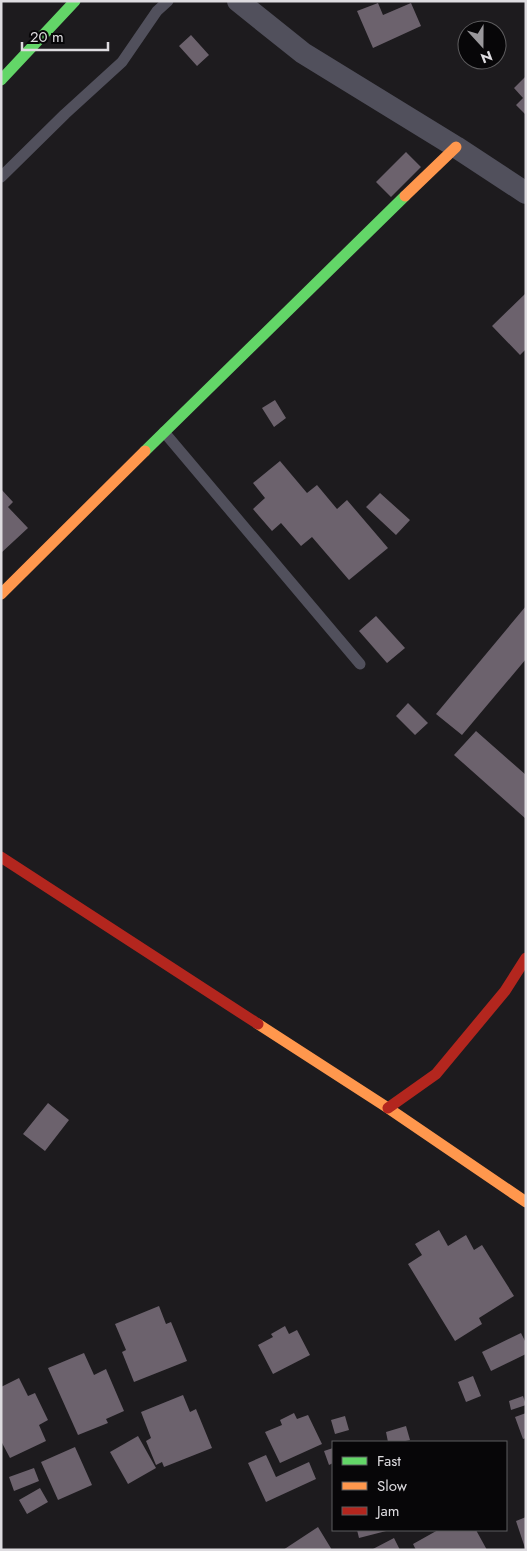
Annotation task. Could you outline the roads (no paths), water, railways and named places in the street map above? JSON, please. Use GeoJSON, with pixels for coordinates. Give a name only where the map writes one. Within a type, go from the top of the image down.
{"type":"FeatureCollection","features":[{"type":"Feature","properties":{"kind":"street"},"geometry":{"type":"LineString","coordinates":[[1,80],[75,1]]}},
{"type":"Feature","properties":{"kind":"street"},"geometry":{"type":"LineString","coordinates":[[238,1],[304,53],[456,147],[526,193]]}},
{"type":"Feature","properties":{"kind":"street"},"geometry":{"type":"LineString","coordinates":[[1,594],[456,147]]}},
{"type":"Feature","properties":{"kind":"street"},"geometry":{"type":"LineString","coordinates":[[1,857],[388,1108],[526,1202]]}},
{"type":"Feature","properties":{"kind":"street"},"geometry":{"type":"LineString","coordinates":[[388,1108],[436,1074],[505,991],[526,958]]}},
{"type":"Feature","properties":{"kind":"lane"},"geometry":{"type":"LineString","coordinates":[[1,177],[65,114],[122,62],[157,11],[168,1]]}},
{"type":"Feature","properties":{"kind":"lane"},"geometry":{"type":"LineString","coordinates":[[164,432],[360,664]]}}]}
